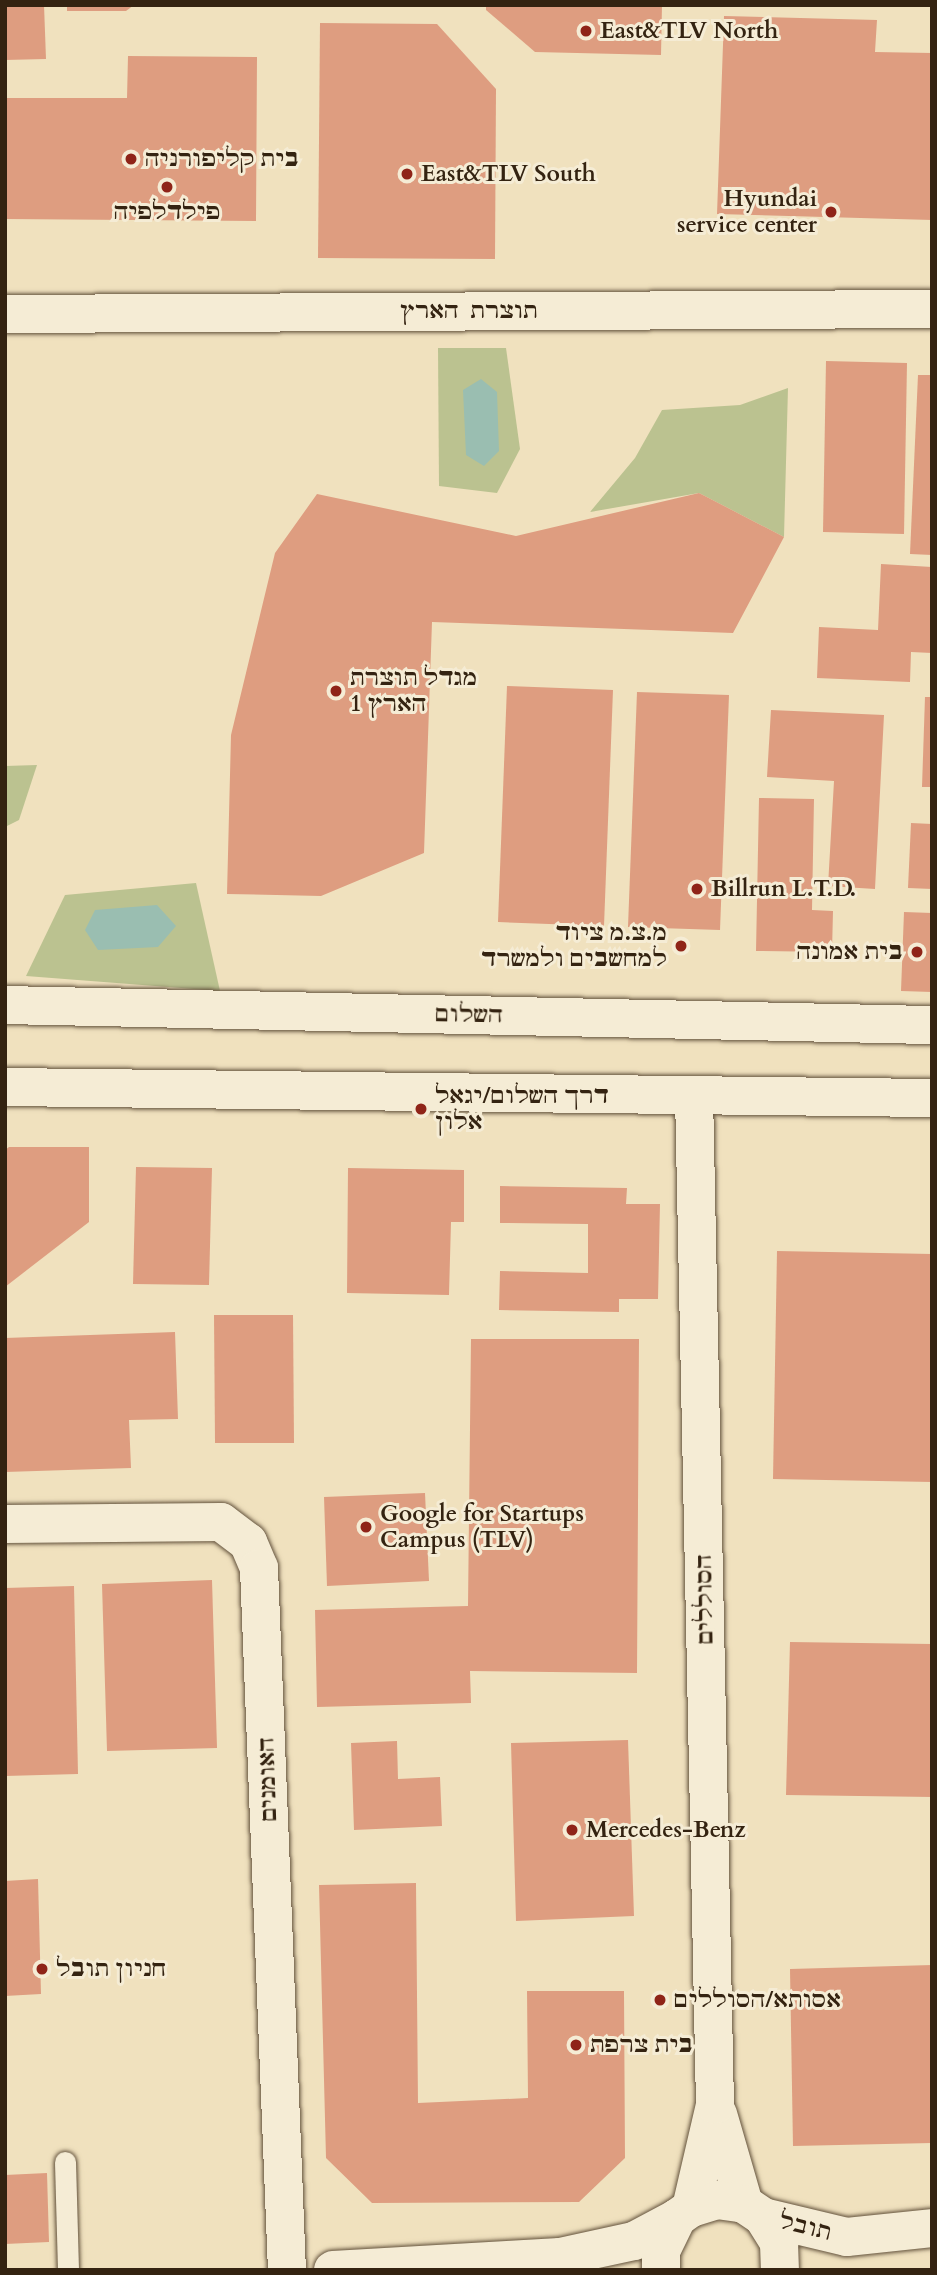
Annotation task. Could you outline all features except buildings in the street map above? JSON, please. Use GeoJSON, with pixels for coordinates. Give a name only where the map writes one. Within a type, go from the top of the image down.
{"type":"FeatureCollection","features":[{"type":"Feature","properties":{"kind":"street","name":"תוצרת הארץ"},"geometry":{"type":"LineString","coordinates":[[5,314],[932,309]]}},
{"type":"Feature","properties":{"kind":"street","name":"השלום"},"geometry":{"type":"LineString","coordinates":[[10,1004],[932,1024]]}},
{"type":"Feature","properties":{"kind":"street"},"geometry":{"type":"LineString","coordinates":[[5,1087],[932,1098]]}},
{"type":"Feature","properties":{"kind":"street","name":"הסוללים"},"geometry":{"type":"LineString","coordinates":[[661,2270],[663,2242],[684,2213],[715,2105],[694,1095]]}},
{"type":"Feature","properties":{"kind":"street","name":"האומנים"},"geometry":{"type":"LineString","coordinates":[[5,1524],[99,1526],[221,1522],[248,1542],[260,1568],[257,1792],[272,2096],[287,2270]]}},
{"type":"Feature","properties":{"kind":"street","name":"הסוללים"},"geometry":{"type":"LineString","coordinates":[[715,2105],[753,2210],[779,2243],[780,2270]]}},
{"type":"Feature","properties":{"kind":"street","name":"תובל"},"geometry":{"type":"LineString","coordinates":[[684,2213],[717,2200],[847,2237],[932,2228]]}},
{"type":"Feature","properties":{"kind":"street"},"geometry":{"type":"LineString","coordinates":[[333,2270],[560,2257],[634,2241],[684,2213]]}},
{"type":"Feature","properties":{"kind":"street","name":"תובל"},"geometry":{"type":"LineString","coordinates":[[793,2270],[847,2237]]}},
{"type":"Feature","properties":{"kind":"street"},"geometry":{"type":"LineString","coordinates":[[560,2257],[612,2270]]}},
{"type":"Feature","properties":{"kind":"lane"},"geometry":{"type":"LineString","coordinates":[[65,2162],[68,2270]]}},
{"type":"Feature","properties":{"kind":"green space"},"geometry":{"type":"Polygon","coordinates":[[[438,348],[506,348],[520,449],[497,493],[439,486],[438,348]]]}},
{"type":"Feature","properties":{"kind":"green space"},"geometry":{"type":"Polygon","coordinates":[[[788,388],[784,537],[699,493],[590,512],[635,458],[662,410],[740,405],[788,388]]]}},
{"type":"Feature","properties":{"kind":"green space"},"geometry":{"type":"Polygon","coordinates":[[[37,765],[19,820],[5,827],[5,766],[37,765]]]}},
{"type":"Feature","properties":{"kind":"green space"},"geometry":{"type":"Polygon","coordinates":[[[196,883],[220,991],[26,976],[65,895],[196,883]]]}},
{"type":"Feature","properties":{"kind":"water"},"geometry":{"type":"Polygon","coordinates":[[[481,379],[497,392],[499,451],[484,466],[466,455],[463,390],[481,379]]]}},
{"type":"Feature","properties":{"kind":"water"},"geometry":{"type":"Polygon","coordinates":[[[157,905],[176,926],[158,947],[98,950],[85,930],[95,910],[157,905]]]}},
{"type":"Feature","properties":{"kind":"place","name":"East&TLV North"},"geometry":{"type":"Point","coordinates":[586,31]}},
{"type":"Feature","properties":{"kind":"place","name":"בית קליפורניה"},"geometry":{"type":"Point","coordinates":[131,159]}},
{"type":"Feature","properties":{"kind":"place","name":"East&TLV South"},"geometry":{"type":"Point","coordinates":[407,174]}},
{"type":"Feature","properties":{"kind":"place","name":"פילדלפיה"},"geometry":{"type":"Point","coordinates":[167,187]}},
{"type":"Feature","properties":{"kind":"place","name":"Hyundai service center"},"geometry":{"type":"Point","coordinates":[831,212]}},
{"type":"Feature","properties":{"kind":"place","name":"מגדל תוצרת הארץ 1"},"geometry":{"type":"Point","coordinates":[336,691]}},
{"type":"Feature","properties":{"kind":"place","name":"Billrun L.T.D."},"geometry":{"type":"Point","coordinates":[697,889]}},
{"type":"Feature","properties":{"kind":"place","name":"מ.צ.מ ציוד למחשבים ולמשרד"},"geometry":{"type":"Point","coordinates":[681,946]}},
{"type":"Feature","properties":{"kind":"place","name":"בית אמונה"},"geometry":{"type":"Point","coordinates":[917,952]}},
{"type":"Feature","properties":{"kind":"place","name":"דרך השלום/יגאל אלון"},"geometry":{"type":"Point","coordinates":[421,1109]}},
{"type":"Feature","properties":{"kind":"place","name":"Google for Startups Campus (TLV)"},"geometry":{"type":"Point","coordinates":[366,1527]}},
{"type":"Feature","properties":{"kind":"place","name":"Mercedes-Benz"},"geometry":{"type":"Point","coordinates":[572,1830]}},
{"type":"Feature","properties":{"kind":"place","name":"חניון תובל"},"geometry":{"type":"Point","coordinates":[42,1969]}},
{"type":"Feature","properties":{"kind":"place","name":"אסותא/הסוללים"},"geometry":{"type":"Point","coordinates":[660,2000]}},
{"type":"Feature","properties":{"kind":"place","name":"בית צרפת"},"geometry":{"type":"Point","coordinates":[576,2045]}}]}
